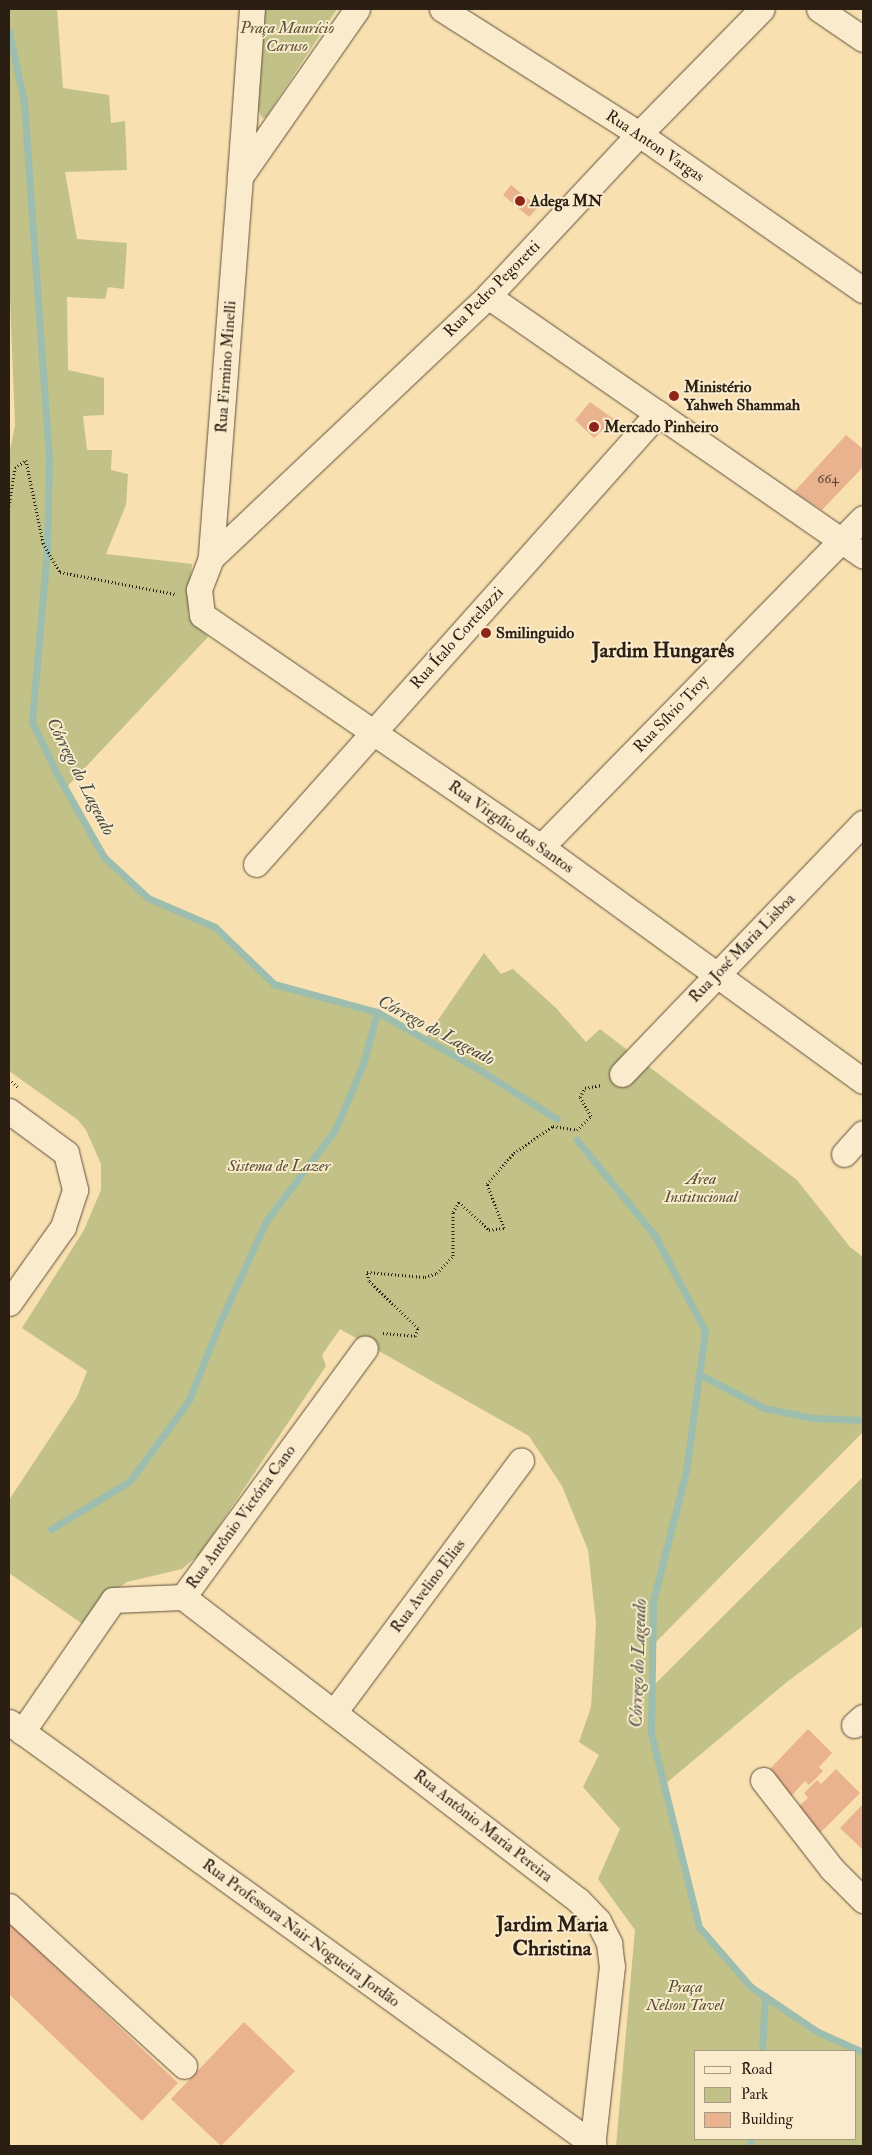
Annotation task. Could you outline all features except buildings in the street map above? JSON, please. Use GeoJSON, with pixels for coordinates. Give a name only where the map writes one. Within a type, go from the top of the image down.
{"type":"FeatureCollection","features":[{"type":"Feature","properties":{"kind":"street","name":"Rua Firmino Minelli"},"geometry":{"type":"LineString","coordinates":[[211,558],[252,9]]}},
{"type":"Feature","properties":{"kind":"street"},"geometry":{"type":"LineString","coordinates":[[240,177],[357,9]]}},
{"type":"Feature","properties":{"kind":"street","name":"Rua Anton Vargas"},"geometry":{"type":"LineString","coordinates":[[442,9],[639,134],[863,290]]}},
{"type":"Feature","properties":{"kind":"street","name":"Rua Pedro Pegoretti"},"geometry":{"type":"LineString","coordinates":[[211,558],[488,296],[639,134],[762,9]]}},
{"type":"Feature","properties":{"kind":"street"},"geometry":{"type":"LineString","coordinates":[[819,9],[863,39]]}},
{"type":"Feature","properties":{"kind":"street"},"geometry":{"type":"LineString","coordinates":[[488,296],[863,556]]}},
{"type":"Feature","properties":{"kind":"street","name":"Rua Ítalo Cortelazzi"},"geometry":{"type":"LineString","coordinates":[[256,864],[658,413]]}},
{"type":"Feature","properties":{"kind":"street","name":"Rua Sílvio Troy"},"geometry":{"type":"LineString","coordinates":[[541,847],[863,518]]}},
{"type":"Feature","properties":{"kind":"street"},"geometry":{"type":"LineString","coordinates":[[198,598],[211,558]]}},
{"type":"Feature","properties":{"kind":"street","name":"Rua Virgílio dos Santos"},"geometry":{"type":"LineString","coordinates":[[198,598],[202,615],[215,626],[541,847],[863,1081]]}},
{"type":"Feature","properties":{"kind":"street","name":"Rua José Maria Lisboa"},"geometry":{"type":"LineString","coordinates":[[622,1074],[863,823]]}},
{"type":"Feature","properties":{"kind":"street"},"geometry":{"type":"LineString","coordinates":[[9,1111],[66,1153],[75,1190],[63,1227],[9,1303]]}},
{"type":"Feature","properties":{"kind":"street"},"geometry":{"type":"LineString","coordinates":[[844,1154],[863,1133]]}},
{"type":"Feature","properties":{"kind":"street","name":"Rua Antônio Victória Cano"},"geometry":{"type":"LineString","coordinates":[[16,1727],[113,1600],[182,1597],[372,1341]]}},
{"type":"Feature","properties":{"kind":"street","name":"Rua Avelino Elias"},"geometry":{"type":"LineString","coordinates":[[335,1710],[520,1461]]}},
{"type":"Feature","properties":{"kind":"street","name":"Rua Antônio Maria Pereira"},"geometry":{"type":"LineString","coordinates":[[182,1597],[335,1710],[578,1900],[598,1921],[609,1943],[612,1966],[593,2145]]}},
{"type":"Feature","properties":{"kind":"street","name":"Rua Professora Nair Nogueira Jordão"},"geometry":{"type":"LineString","coordinates":[[16,1727],[593,2145]]}},
{"type":"Feature","properties":{"kind":"street"},"geometry":{"type":"LineString","coordinates":[[763,1780],[832,1869],[863,1900]]}},
{"type":"Feature","properties":{"kind":"street"},"geometry":{"type":"LineString","coordinates":[[9,1906],[184,2066]]}},
{"type":"Feature","properties":{"kind":"path"},"geometry":{"type":"LineString","coordinates":[[9,506],[15,468],[26,460],[43,542],[60,572],[198,598]]}},
{"type":"Feature","properties":{"kind":"path"},"geometry":{"type":"LineString","coordinates":[[372,1341],[415,1336],[418,1328],[369,1281],[367,1272],[425,1277],[437,1273],[453,1256],[453,1212],[459,1202],[489,1230],[504,1228],[487,1184],[514,1153],[554,1126],[577,1130],[591,1116],[580,1097],[584,1088],[599,1087],[622,1074]]}},
{"type":"Feature","properties":{"kind":"green space"},"geometry":{"type":"Polygon","coordinates":[[[9,9],[57,9],[63,88],[109,95],[111,123],[125,121],[127,170],[65,172],[77,239],[127,243],[124,289],[108,287],[105,299],[67,297],[68,370],[104,378],[104,415],[83,416],[87,450],[112,450],[111,470],[128,474],[126,505],[106,554],[192,564],[188,615],[208,637],[65,789],[104,857],[148,898],[215,927],[274,984],[377,1012],[425,1039],[484,953],[501,974],[513,969],[556,1008],[586,1042],[600,1029],[797,1180],[850,1247],[863,1257],[863,1432],[653,1645],[652,1687],[863,1477],[863,1626],[788,1681],[664,1785],[699,1927],[751,1987],[818,2032],[863,2052],[863,2146],[616,2146],[635,1930],[598,1879],[620,1829],[583,1787],[599,1755],[579,1742],[591,1707],[596,1623],[588,1550],[562,1486],[529,1436],[340,1329],[322,1355],[326,1366],[200,1554],[182,1569],[127,1582],[107,1596],[84,1625],[9,1573],[9,1500],[77,1397],[87,1371],[22,1328],[84,1230],[101,1190],[101,1164],[86,1130],[78,1120],[9,1071],[9,456],[15,425],[9,273],[9,9]],[[442,1050],[558,1119],[480,1070],[442,1050]]]}},
{"type":"Feature","properties":{"kind":"green space","name":"Praça Maurício Caruso"},"geometry":{"type":"Polygon","coordinates":[[[261,9],[337,9],[266,117],[262,118],[258,109],[261,9]]]}},
{"type":"Feature","properties":{"kind":"waterway","name":"Córrego do Lageado"},"geometry":{"type":"LineString","coordinates":[[9,32],[24,102],[49,458],[47,549],[32,722],[57,774],[104,857],[148,898],[215,927],[274,984],[377,1012],[480,1070],[557,1119]]}},
{"type":"Feature","properties":{"kind":"waterway"},"geometry":{"type":"LineString","coordinates":[[51,1529],[130,1481],[189,1400],[220,1322],[266,1221],[335,1130],[363,1064],[377,1012]]}},
{"type":"Feature","properties":{"kind":"waterway","name":"Córrego do Lageado"},"geometry":{"type":"LineString","coordinates":[[577,1140],[655,1236],[705,1331],[686,1471],[653,1601],[651,1733],[699,1927],[751,1987],[818,2032],[863,2052]]}},
{"type":"Feature","properties":{"kind":"waterway"},"geometry":{"type":"LineString","coordinates":[[699,1374],[764,1408],[813,1418],[863,1420]]}},
{"type":"Feature","properties":{"kind":"waterway"},"geometry":{"type":"LineString","coordinates":[[762,2050],[765,1996]]}},
{"type":"Feature","properties":{"kind":"waterway"},"geometry":{"type":"LineString","coordinates":[[750,2146],[751,2140]]}},
{"type":"Feature","properties":{"kind":"place","name":"Adega MN"},"geometry":{"type":"Point","coordinates":[520,201]}},
{"type":"Feature","properties":{"kind":"place","name":"Ministério Yahweh Shammah"},"geometry":{"type":"Point","coordinates":[674,396]}},
{"type":"Feature","properties":{"kind":"place","name":"Mercado Pinheiro"},"geometry":{"type":"Point","coordinates":[594,427]}},
{"type":"Feature","properties":{"kind":"place","name":"Smilinguido"},"geometry":{"type":"Point","coordinates":[486,633]}},
{"type":"Feature","properties":{"kind":"district","name":"Jardim Hungarês"},"geometry":{"type":"Point","coordinates":[663,651]}},
{"type":"Feature","properties":{"kind":"district","name":"Jardim Maria Christina"},"geometry":{"type":"Point","coordinates":[552,1937]}},
{"type":"Feature","properties":{"kind":"park label","name":"Sistema de Lazer"},"geometry":{"type":"Point","coordinates":[279,1166]}},
{"type":"Feature","properties":{"kind":"park label","name":"Área Institucional"},"geometry":{"type":"Point","coordinates":[701,1188]}},
{"type":"Feature","properties":{"kind":"park label","name":"Praça Nelson Tavel"},"geometry":{"type":"Point","coordinates":[685,1996]}}]}
